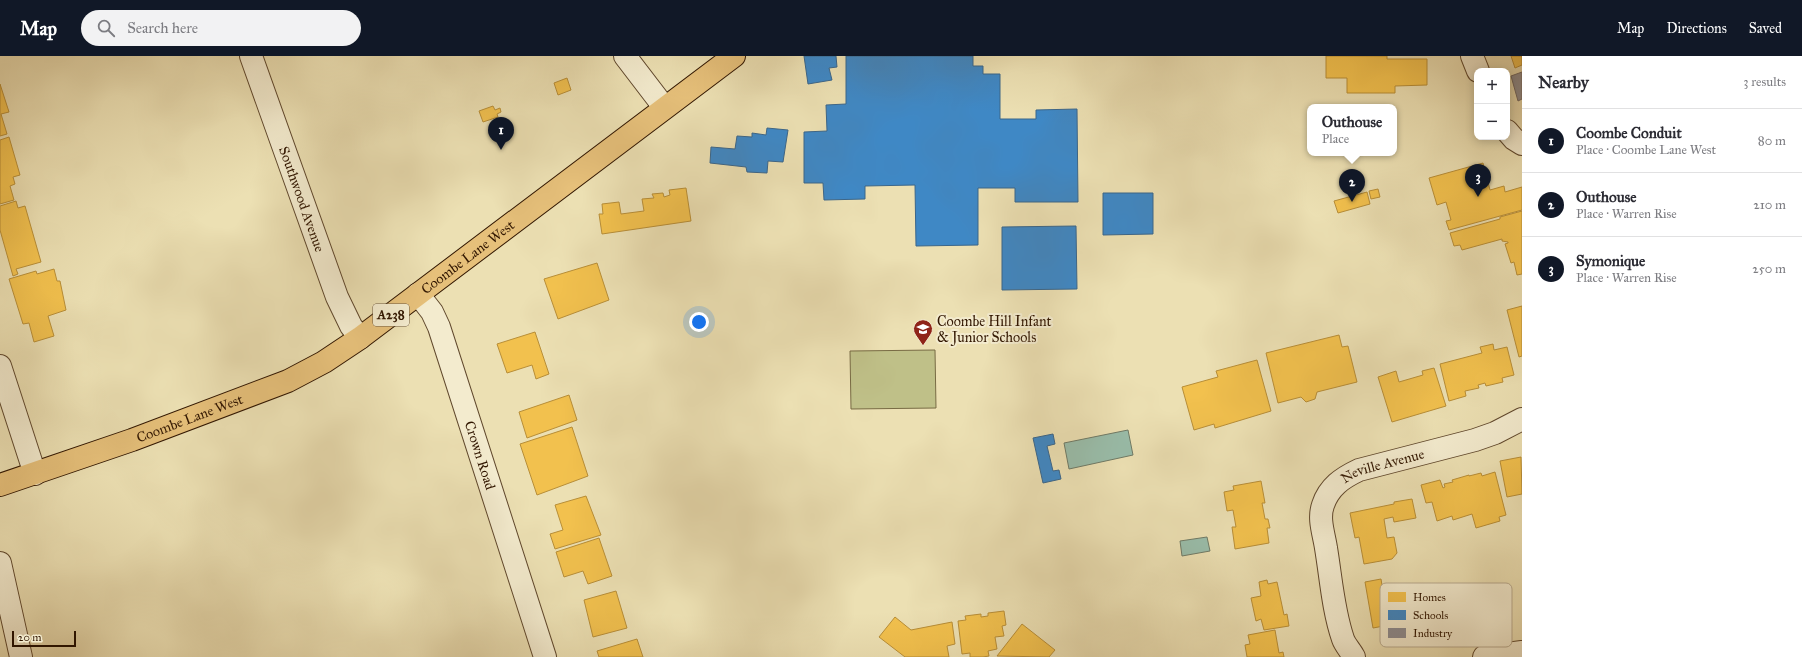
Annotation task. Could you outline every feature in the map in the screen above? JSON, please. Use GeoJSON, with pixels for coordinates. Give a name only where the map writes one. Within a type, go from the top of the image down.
{"type":"FeatureCollection","features":[{"type":"Feature","properties":{"kind":"main road","name":"Coombe Lane West"},"geometry":{"type":"LineString","coordinates":[[0,485],[223,407],[288,381],[324,362],[360,338],[664,107],[734,56]]}},
{"type":"Feature","properties":{"kind":"street","name":"Southwood Avenue"},"geometry":{"type":"LineString","coordinates":[[251,56],[337,297],[351,326],[360,338]]}},
{"type":"Feature","properties":{"kind":"street"},"geometry":{"type":"LineString","coordinates":[[625,56],[664,107]]}},
{"type":"Feature","properties":{"kind":"street"},"geometry":{"type":"LineString","coordinates":[[1472,56],[1477,68]]}},
{"type":"Feature","properties":{"kind":"street"},"geometry":{"type":"LineString","coordinates":[[1510,135],[1522,144]]}},
{"type":"Feature","properties":{"kind":"street","name":"Crown Road"},"geometry":{"type":"LineString","coordinates":[[418,294],[432,312],[439,327],[545,657]]}},
{"type":"Feature","properties":{"kind":"street"},"geometry":{"type":"LineString","coordinates":[[0,366],[35,474]]}},
{"type":"Feature","properties":{"kind":"street","name":"Neville Avenue"},"geometry":{"type":"LineString","coordinates":[[1354,657],[1344,641],[1329,575],[1321,520],[1322,507],[1328,494],[1342,478],[1359,470],[1475,440],[1495,433],[1522,419]]}},
{"type":"Feature","properties":{"kind":"street"},"geometry":{"type":"LineString","coordinates":[[0,563],[21,657]]}},
{"type":"Feature","properties":{"kind":"street"},"geometry":{"type":"LineString","coordinates":[[1484,657],[1522,652]]}},
{"type":"Feature","properties":{"kind":"green space"},"geometry":{"type":"Polygon","coordinates":[[[935,350],[936,408],[851,409],[850,351],[935,350]]]}},
{"type":"Feature","properties":{"kind":"shaded area"},"geometry":{"type":"Polygon","coordinates":[[[1128,430],[1133,455],[1069,469],[1064,443],[1128,430]]]}},
{"type":"Feature","properties":{"kind":"shaded area"},"geometry":{"type":"Polygon","coordinates":[[[1207,537],[1210,551],[1182,556],[1180,541],[1207,537]]]}},
{"type":"Feature","properties":{"kind":"building: Homes"},"geometry":{"type":"Polygon","coordinates":[[[1326,56],[1387,56],[1387,59],[1427,59],[1427,85],[1395,86],[1395,93],[1347,93],[1347,78],[1326,78],[1326,56]]]}},
{"type":"Feature","properties":{"kind":"building: Homes"},"geometry":{"type":"Polygon","coordinates":[[[1511,56],[1522,56],[1522,65],[1515,68],[1511,56]]]}},
{"type":"Feature","properties":{"kind":"building: Homes"},"geometry":{"type":"Polygon","coordinates":[[[567,78],[571,90],[558,95],[554,83],[567,78]]]}},
{"type":"Feature","properties":{"kind":"building: Homes"},"geometry":{"type":"Polygon","coordinates":[[[0,84],[9,112],[1,114],[7,134],[0,136],[0,84]]]}},
{"type":"Feature","properties":{"kind":"building: Homes"},"geometry":{"type":"Polygon","coordinates":[[[493,106],[495,110],[500,108],[501,112],[497,114],[498,117],[483,122],[479,111],[493,106]]]}},
{"type":"Feature","properties":{"kind":"building: Homes"},"geometry":{"type":"Polygon","coordinates":[[[9,137],[20,175],[13,177],[15,184],[10,186],[14,200],[0,204],[0,140],[9,137]]]}},
{"type":"Feature","properties":{"kind":"building: Homes"},"geometry":{"type":"Polygon","coordinates":[[[1483,163],[1490,190],[1504,186],[1505,192],[1522,187],[1522,210],[1449,230],[1446,221],[1451,220],[1446,202],[1437,205],[1429,178],[1483,163]]]}},
{"type":"Feature","properties":{"kind":"building: Homes"},"geometry":{"type":"Polygon","coordinates":[[[686,188],[691,221],[602,234],[599,214],[603,214],[602,204],[619,202],[621,214],[644,211],[642,199],[654,198],[652,194],[663,193],[664,197],[670,195],[669,190],[686,188]]]}},
{"type":"Feature","properties":{"kind":"building: Homes"},"geometry":{"type":"Polygon","coordinates":[[[1378,189],[1380,197],[1371,199],[1369,191],[1378,189]]]}},
{"type":"Feature","properties":{"kind":"building: Homes"},"geometry":{"type":"Polygon","coordinates":[[[1367,192],[1370,204],[1338,213],[1334,201],[1367,192]]]}},
{"type":"Feature","properties":{"kind":"building: Homes"},"geometry":{"type":"Polygon","coordinates":[[[16,201],[18,208],[25,206],[41,262],[16,269],[18,274],[13,276],[0,230],[0,206],[16,201]]]}},
{"type":"Feature","properties":{"kind":"building: Homes"},"geometry":{"type":"Polygon","coordinates":[[[1522,211],[1522,274],[1517,275],[1514,262],[1511,263],[1505,244],[1508,242],[1502,241],[1502,239],[1462,250],[1460,245],[1454,246],[1450,233],[1500,219],[1500,217],[1522,211]]]}},
{"type":"Feature","properties":{"kind":"building: Homes"},"geometry":{"type":"Polygon","coordinates":[[[597,263],[609,300],[558,319],[544,279],[597,263]]]}},
{"type":"Feature","properties":{"kind":"building: Homes"},"geometry":{"type":"Polygon","coordinates":[[[54,269],[57,281],[60,281],[66,310],[48,316],[54,336],[34,342],[29,323],[23,324],[9,279],[36,271],[37,274],[54,269]]]}},
{"type":"Feature","properties":{"kind":"building: Homes"},"geometry":{"type":"Polygon","coordinates":[[[1522,306],[1522,356],[1519,357],[1507,310],[1522,306]]]}},
{"type":"Feature","properties":{"kind":"building: Homes"},"geometry":{"type":"Polygon","coordinates":[[[535,332],[549,374],[536,379],[532,365],[507,373],[497,344],[535,332]]]}},
{"type":"Feature","properties":{"kind":"building: Homes"},"geometry":{"type":"Polygon","coordinates":[[[1339,335],[1342,347],[1348,346],[1357,382],[1317,392],[1315,399],[1306,402],[1301,397],[1278,403],[1266,353],[1339,335]]]}},
{"type":"Feature","properties":{"kind":"building: Homes"},"geometry":{"type":"Polygon","coordinates":[[[1493,344],[1494,350],[1507,347],[1514,375],[1502,378],[1503,382],[1486,386],[1485,383],[1478,385],[1479,388],[1465,391],[1466,396],[1449,401],[1440,364],[1482,353],[1480,347],[1493,344]]]}},
{"type":"Feature","properties":{"kind":"building: Homes"},"geometry":{"type":"Polygon","coordinates":[[[1257,360],[1271,411],[1215,428],[1214,424],[1194,430],[1182,387],[1218,377],[1216,371],[1257,360]]]}},
{"type":"Feature","properties":{"kind":"building: Homes"},"geometry":{"type":"Polygon","coordinates":[[[1434,368],[1446,406],[1392,422],[1378,377],[1396,371],[1399,382],[1423,375],[1422,371],[1434,368]]]}},
{"type":"Feature","properties":{"kind":"building: Homes"},"geometry":{"type":"Polygon","coordinates":[[[569,395],[577,420],[527,438],[519,412],[569,395]]]}},
{"type":"Feature","properties":{"kind":"building: Homes"},"geometry":{"type":"Polygon","coordinates":[[[572,427],[588,476],[537,495],[520,444],[572,427]]]}},
{"type":"Feature","properties":{"kind":"building: Homes"},"geometry":{"type":"Polygon","coordinates":[[[1521,457],[1522,494],[1507,497],[1500,461],[1521,457]]]}},
{"type":"Feature","properties":{"kind":"building: Homes"},"geometry":{"type":"Polygon","coordinates":[[[1495,472],[1506,515],[1499,517],[1500,521],[1476,528],[1472,514],[1453,520],[1452,516],[1437,521],[1432,502],[1426,503],[1421,485],[1440,480],[1443,488],[1445,487],[1444,484],[1453,482],[1452,480],[1469,475],[1481,473],[1482,476],[1495,472]]]}},
{"type":"Feature","properties":{"kind":"building: Homes"},"geometry":{"type":"Polygon","coordinates":[[[1261,481],[1265,503],[1262,503],[1265,519],[1268,519],[1270,528],[1267,528],[1269,543],[1235,549],[1232,527],[1236,527],[1233,510],[1227,511],[1224,492],[1234,490],[1233,486],[1261,481]]]}},
{"type":"Feature","properties":{"kind":"building: Homes"},"geometry":{"type":"Polygon","coordinates":[[[586,496],[601,535],[555,549],[550,534],[563,530],[555,505],[586,496]]]}},
{"type":"Feature","properties":{"kind":"building: Homes"},"geometry":{"type":"Polygon","coordinates":[[[1412,499],[1416,518],[1394,522],[1393,517],[1384,519],[1387,538],[1394,537],[1397,553],[1392,559],[1364,564],[1359,537],[1355,538],[1350,513],[1412,499]]]}},
{"type":"Feature","properties":{"kind":"building: Homes"},"geometry":{"type":"Polygon","coordinates":[[[599,538],[612,576],[588,584],[583,571],[564,577],[556,552],[599,538]]]}},
{"type":"Feature","properties":{"kind":"building: Homes"},"geometry":{"type":"Polygon","coordinates":[[[1381,579],[1380,627],[1373,628],[1365,582],[1381,579]]]}},
{"type":"Feature","properties":{"kind":"building: Homes"},"geometry":{"type":"Polygon","coordinates":[[[1267,580],[1268,584],[1277,582],[1284,615],[1287,614],[1289,626],[1264,630],[1261,619],[1256,621],[1251,598],[1261,596],[1259,582],[1267,580]]]}},
{"type":"Feature","properties":{"kind":"building: Homes"},"geometry":{"type":"Polygon","coordinates":[[[616,591],[627,628],[593,637],[584,600],[616,591]]]}},
{"type":"Feature","properties":{"kind":"building: Homes"},"geometry":{"type":"Polygon","coordinates":[[[1004,611],[1006,625],[1002,626],[1004,636],[995,637],[997,649],[988,651],[989,656],[983,657],[970,657],[970,653],[962,654],[958,621],[966,620],[965,616],[981,614],[981,617],[988,616],[988,613],[1004,611]]]}},
{"type":"Feature","properties":{"kind":"building: Homes"},"geometry":{"type":"Polygon","coordinates":[[[895,617],[911,630],[952,622],[955,644],[947,646],[949,657],[905,657],[879,637],[895,617]]]}},
{"type":"Feature","properties":{"kind":"building: Homes"},"geometry":{"type":"Polygon","coordinates":[[[1022,624],[1055,650],[1049,657],[997,656],[1022,624]]]}},
{"type":"Feature","properties":{"kind":"building: Homes"},"geometry":{"type":"Polygon","coordinates":[[[1275,630],[1279,653],[1283,652],[1284,657],[1247,657],[1245,645],[1250,644],[1248,635],[1275,630]]]}},
{"type":"Feature","properties":{"kind":"building: Homes"},"geometry":{"type":"Polygon","coordinates":[[[637,639],[643,657],[599,657],[597,651],[637,639]]]}},
{"type":"Feature","properties":{"kind":"building: Schools"},"geometry":{"type":"Polygon","coordinates":[[[804,56],[836,56],[837,67],[829,68],[832,80],[808,84],[804,56]]]}},
{"type":"Feature","properties":{"kind":"building: Schools"},"geometry":{"type":"Polygon","coordinates":[[[846,56],[973,56],[973,66],[983,66],[983,74],[1000,74],[1000,119],[1036,119],[1036,110],[1077,109],[1078,202],[1015,202],[1015,188],[978,188],[978,245],[916,246],[915,185],[865,186],[865,199],[824,200],[823,183],[804,183],[804,132],[827,131],[826,105],[846,104],[846,56]]]}},
{"type":"Feature","properties":{"kind":"building: Schools"},"geometry":{"type":"Polygon","coordinates":[[[767,128],[788,130],[783,162],[768,161],[767,173],[747,172],[746,167],[710,163],[711,147],[735,149],[737,136],[752,137],[752,133],[766,135],[767,128]]]}},
{"type":"Feature","properties":{"kind":"building: Schools"},"geometry":{"type":"Polygon","coordinates":[[[1103,193],[1153,193],[1153,234],[1103,235],[1103,193]]]}},
{"type":"Feature","properties":{"kind":"building: Schools"},"geometry":{"type":"Polygon","coordinates":[[[1076,226],[1077,289],[1002,290],[1002,227],[1076,226]]]}},
{"type":"Feature","properties":{"kind":"building: Schools"},"geometry":{"type":"Polygon","coordinates":[[[1053,434],[1055,444],[1047,446],[1053,471],[1059,470],[1061,479],[1043,483],[1033,438],[1053,434]]]}},
{"type":"Feature","properties":{"kind":"building: Industry"},"geometry":{"type":"Polygon","coordinates":[[[1522,72],[1522,99],[1518,101],[1511,76],[1522,72]]]}},
{"type":"Feature","properties":{"kind":"place","name":"Coombe Conduit"},"geometry":{"type":"Point","coordinates":[501,150]}},
{"type":"Feature","properties":{"kind":"place","name":"Symonique"},"geometry":{"type":"Point","coordinates":[1478,197]}},
{"type":"Feature","properties":{"kind":"place","name":"Outhouse"},"geometry":{"type":"Point","coordinates":[1352,202]}},
{"type":"Feature","properties":{"kind":"place","name":"Coombe Hill Infant & Junior Schools"},"geometry":{"type":"Point","coordinates":[923,346]}}]}
